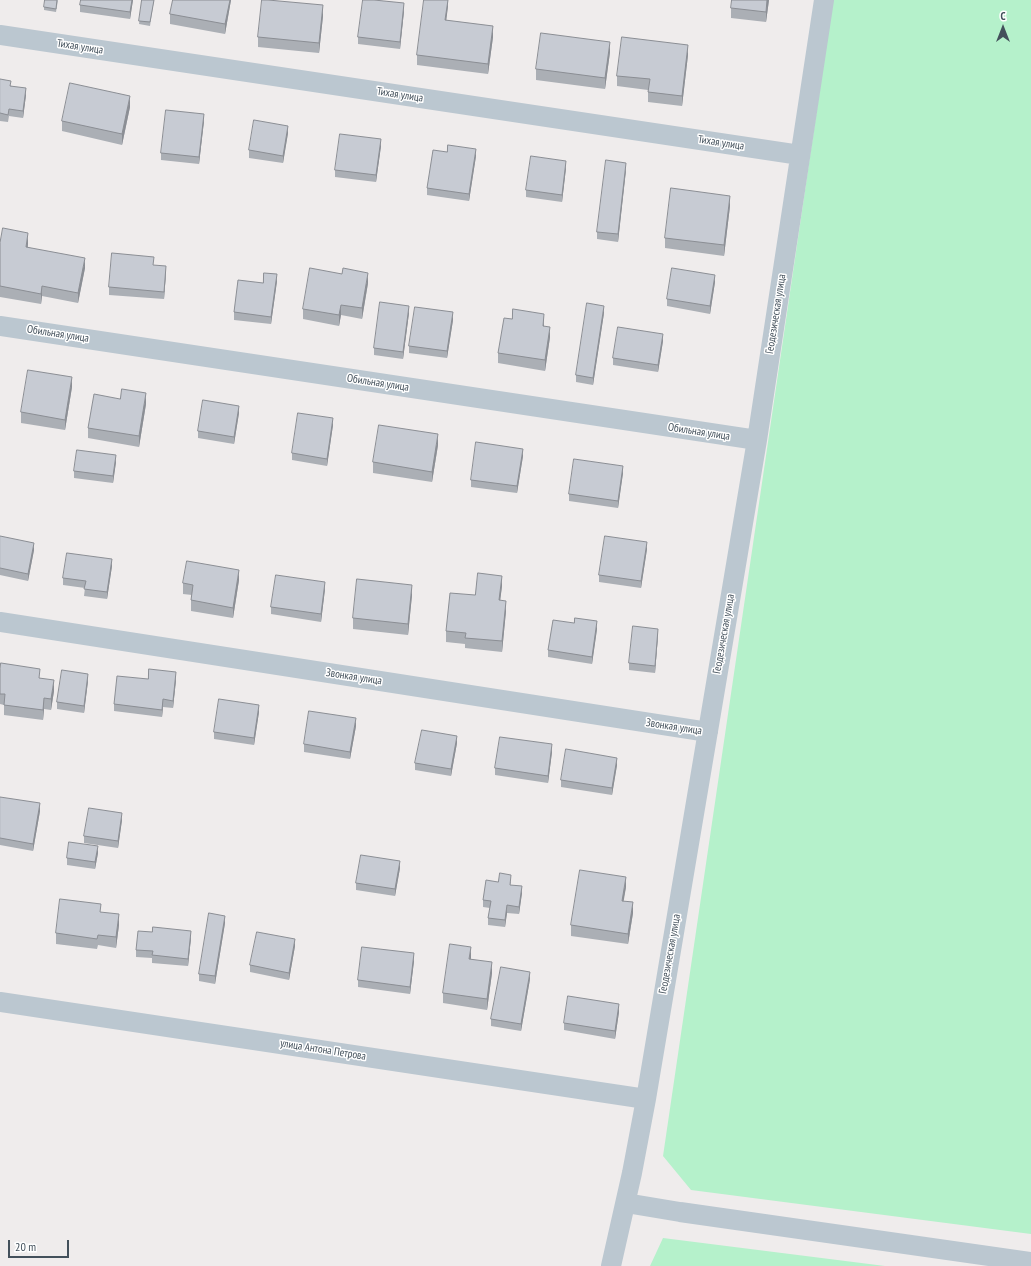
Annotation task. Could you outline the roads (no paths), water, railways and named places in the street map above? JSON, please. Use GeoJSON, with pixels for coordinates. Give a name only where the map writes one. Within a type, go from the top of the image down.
{"type":"FeatureCollection","features":[{"type":"Feature","properties":{"kind":"street","name":"Геодезическая улица"},"geometry":{"type":"LineString","coordinates":[[611,1266],[614,1247],[626,1203],[646,1099],[708,732],[757,440],[824,0]]}},
{"type":"Feature","properties":{"kind":"street","name":"Тихая улица"},"geometry":{"type":"LineString","coordinates":[[0,35],[800,155]]}},
{"type":"Feature","properties":{"kind":"street","name":"Обильная улица"},"geometry":{"type":"LineString","coordinates":[[0,326],[757,440]]}},
{"type":"Feature","properties":{"kind":"street","name":"Звонкая улица"},"geometry":{"type":"LineString","coordinates":[[0,622],[708,732]]}},
{"type":"Feature","properties":{"kind":"street","name":"улица Антона Петрова"},"geometry":{"type":"LineString","coordinates":[[0,1002],[279,1043],[474,1075],[646,1099]]}},
{"type":"Feature","properties":{"kind":"street"},"geometry":{"type":"LineString","coordinates":[[626,1203],[1031,1262]]}}]}
